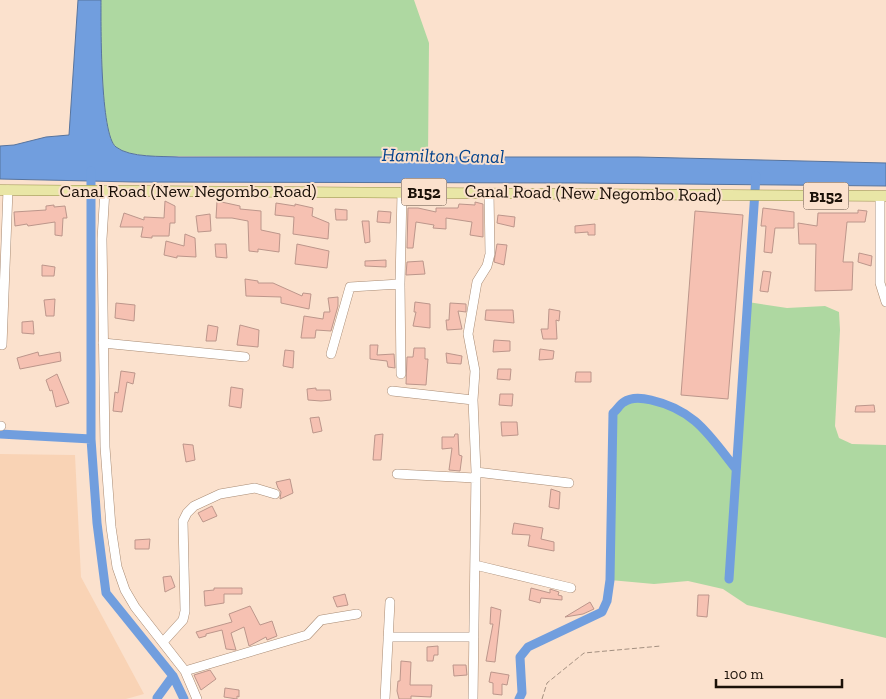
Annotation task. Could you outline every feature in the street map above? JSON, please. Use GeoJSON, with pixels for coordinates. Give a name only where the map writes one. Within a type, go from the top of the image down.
{"type":"FeatureCollection","features":[{"type":"Feature","properties":{"kind":"main road","name":"Canal Road (New Negombo Road)"},"geometry":{"type":"LineString","coordinates":[[4,190],[883,196]]}},
{"type":"Feature","properties":{"kind":"street"},"geometry":{"type":"LineString","coordinates":[[2,345],[4,190]]}},
{"type":"Feature","properties":{"kind":"street"},"geometry":{"type":"LineString","coordinates":[[103,190],[105,447],[111,527],[117,567],[125,590],[135,607],[185,670],[197,699]]}},
{"type":"Feature","properties":{"kind":"street"},"geometry":{"type":"LineString","coordinates":[[401,374],[402,192]]}},
{"type":"Feature","properties":{"kind":"street"},"geometry":{"type":"LineString","coordinates":[[473,699],[476,475],[473,400],[475,371],[468,334],[477,282],[487,266],[490,254],[490,192]]}},
{"type":"Feature","properties":{"kind":"street"},"geometry":{"type":"LineString","coordinates":[[883,196],[880,283],[886,299]]}},
{"type":"Feature","properties":{"kind":"street"},"geometry":{"type":"LineString","coordinates":[[331,354],[350,287],[400,284]]}},
{"type":"Feature","properties":{"kind":"street"},"geometry":{"type":"LineString","coordinates":[[104,343],[246,357]]}},
{"type":"Feature","properties":{"kind":"street"},"geometry":{"type":"LineString","coordinates":[[392,392],[473,400]]}},
{"type":"Feature","properties":{"kind":"street"},"geometry":{"type":"LineString","coordinates":[[397,474],[476,475],[569,483]]}},
{"type":"Feature","properties":{"kind":"street"},"geometry":{"type":"LineString","coordinates":[[163,642],[183,620],[185,610],[183,520],[187,513],[194,506],[220,494],[254,488],[275,494]]}},
{"type":"Feature","properties":{"kind":"street"},"geometry":{"type":"LineString","coordinates":[[475,565],[571,588]]}},
{"type":"Feature","properties":{"kind":"street"},"geometry":{"type":"LineString","coordinates":[[385,699],[390,602]]}},
{"type":"Feature","properties":{"kind":"street"},"geometry":{"type":"LineString","coordinates":[[185,670],[307,635],[321,620],[357,614]]}},
{"type":"Feature","properties":{"kind":"street"},"geometry":{"type":"LineString","coordinates":[[388,638],[474,637]]}},
{"type":"Feature","properties":{"kind":"path"},"geometry":{"type":"LineString","coordinates":[[542,699],[547,683],[584,653],[661,646]]}},
{"type":"Feature","properties":{"kind":"shaded area"},"geometry":{"type":"Polygon","coordinates":[[[0,454],[75,455],[81,577],[144,694],[126,699],[0,699],[0,454]]]}},
{"type":"Feature","properties":{"kind":"green space"},"geometry":{"type":"Polygon","coordinates":[[[101,0],[414,0],[429,43],[428,157],[148,156],[122,151],[115,146],[110,137],[106,121],[102,77],[101,0]]]}},
{"type":"Feature","properties":{"kind":"green space"},"geometry":{"type":"Polygon","coordinates":[[[748,302],[787,308],[825,306],[839,312],[840,330],[835,426],[839,438],[852,444],[886,445],[886,638],[747,605],[723,589],[688,581],[654,584],[610,580],[613,413],[627,401],[636,398],[654,400],[669,405],[682,411],[701,427],[736,468],[748,302]]]}},
{"type":"Feature","properties":{"kind":"water"},"geometry":{"type":"Polygon","coordinates":[[[78,0],[101,0],[102,78],[107,122],[111,138],[116,147],[129,153],[146,156],[179,157],[638,157],[886,163],[886,186],[134,182],[0,179],[0,146],[14,145],[46,137],[69,135],[78,0]]]}},
{"type":"Feature","properties":{"kind":"building"},"geometry":{"type":"Polygon","coordinates":[[[165,201],[175,206],[175,223],[170,223],[169,236],[141,237],[143,227],[120,227],[124,213],[144,220],[144,217],[164,218],[165,201]]]}},
{"type":"Feature","properties":{"kind":"building"},"geometry":{"type":"Polygon","coordinates":[[[217,201],[240,206],[240,209],[261,211],[261,230],[280,234],[279,252],[258,249],[258,252],[249,251],[248,221],[216,218],[217,201]]]}},
{"type":"Feature","properties":{"kind":"building"},"geometry":{"type":"Polygon","coordinates":[[[475,202],[483,204],[483,237],[470,235],[472,222],[446,218],[446,229],[433,228],[434,225],[416,222],[413,248],[407,248],[408,208],[436,212],[436,208],[458,208],[459,204],[475,205],[475,202]]]}},
{"type":"Feature","properties":{"kind":"building"},"geometry":{"type":"Polygon","coordinates":[[[276,203],[295,206],[295,204],[313,208],[312,216],[329,223],[328,239],[293,234],[294,217],[275,215],[276,203]]]}},
{"type":"Feature","properties":{"kind":"building"},"geometry":{"type":"Polygon","coordinates":[[[54,205],[54,207],[65,206],[67,218],[63,218],[62,236],[55,235],[55,222],[15,226],[14,212],[46,210],[46,206],[54,205]]]}},
{"type":"Feature","properties":{"kind":"building"},"geometry":{"type":"Polygon","coordinates":[[[763,208],[794,212],[794,228],[775,228],[772,253],[764,252],[766,226],[761,226],[763,208]]]}},
{"type":"Feature","properties":{"kind":"building"},"geometry":{"type":"Polygon","coordinates":[[[335,209],[347,210],[347,220],[336,220],[335,209]]]}},
{"type":"Feature","properties":{"kind":"building"},"geometry":{"type":"Polygon","coordinates":[[[858,210],[867,211],[865,222],[847,222],[843,262],[853,262],[852,290],[815,291],[816,244],[799,244],[798,223],[817,226],[818,213],[858,213],[858,210]]]}},
{"type":"Feature","properties":{"kind":"building"},"geometry":{"type":"Polygon","coordinates":[[[378,211],[391,212],[390,223],[377,222],[378,211]]]}},
{"type":"Feature","properties":{"kind":"building"},"geometry":{"type":"Polygon","coordinates":[[[695,211],[743,215],[728,399],[681,395],[695,211]]]}},
{"type":"Feature","properties":{"kind":"building"},"geometry":{"type":"Polygon","coordinates":[[[210,214],[211,231],[198,232],[196,216],[210,214]]]}},
{"type":"Feature","properties":{"kind":"building"},"geometry":{"type":"Polygon","coordinates":[[[498,215],[515,217],[514,227],[497,223],[498,215]]]}},
{"type":"Feature","properties":{"kind":"building"},"geometry":{"type":"Polygon","coordinates":[[[362,221],[369,221],[370,242],[365,243],[362,221]]]}},
{"type":"Feature","properties":{"kind":"building"},"geometry":{"type":"Polygon","coordinates":[[[595,224],[595,235],[588,235],[588,232],[575,233],[575,226],[595,224]]]}},
{"type":"Feature","properties":{"kind":"building"},"geometry":{"type":"Polygon","coordinates":[[[185,234],[195,238],[196,257],[177,256],[177,258],[164,255],[166,241],[184,246],[185,234]]]}},
{"type":"Feature","properties":{"kind":"building"},"geometry":{"type":"Polygon","coordinates":[[[215,244],[226,244],[227,258],[216,257],[215,244]]]}},
{"type":"Feature","properties":{"kind":"building"},"geometry":{"type":"Polygon","coordinates":[[[297,244],[329,251],[327,268],[295,264],[297,244]]]}},
{"type":"Feature","properties":{"kind":"building"},"geometry":{"type":"Polygon","coordinates":[[[497,244],[507,245],[504,265],[494,262],[497,244]]]}},
{"type":"Feature","properties":{"kind":"building"},"geometry":{"type":"Polygon","coordinates":[[[859,253],[872,256],[871,266],[858,262],[859,253]]]}},
{"type":"Feature","properties":{"kind":"building"},"geometry":{"type":"Polygon","coordinates":[[[386,260],[386,267],[365,266],[365,261],[386,260]]]}},
{"type":"Feature","properties":{"kind":"building"},"geometry":{"type":"Polygon","coordinates":[[[423,261],[425,274],[406,275],[407,262],[423,261]]]}},
{"type":"Feature","properties":{"kind":"building"},"geometry":{"type":"Polygon","coordinates":[[[42,265],[55,267],[54,276],[42,276],[42,265]]]}},
{"type":"Feature","properties":{"kind":"building"},"geometry":{"type":"Polygon","coordinates":[[[763,271],[771,272],[768,292],[760,291],[763,271]]]}},
{"type":"Feature","properties":{"kind":"building"},"geometry":{"type":"Polygon","coordinates":[[[245,279],[258,281],[258,283],[273,283],[302,296],[303,293],[311,294],[309,309],[281,303],[281,297],[246,296],[245,279]]]}},
{"type":"Feature","properties":{"kind":"building"},"geometry":{"type":"Polygon","coordinates":[[[338,297],[338,306],[331,331],[316,330],[315,338],[301,338],[304,316],[323,319],[324,312],[330,312],[328,298],[338,297]]]}},
{"type":"Feature","properties":{"kind":"building"},"geometry":{"type":"Polygon","coordinates":[[[55,299],[54,316],[46,316],[44,300],[55,299]]]}},
{"type":"Feature","properties":{"kind":"building"},"geometry":{"type":"Polygon","coordinates":[[[415,302],[430,304],[430,328],[413,326],[416,312],[414,312],[415,302]]]}},
{"type":"Feature","properties":{"kind":"building"},"geometry":{"type":"Polygon","coordinates":[[[116,303],[135,305],[134,321],[115,318],[116,303]]]}},
{"type":"Feature","properties":{"kind":"building"},"geometry":{"type":"Polygon","coordinates":[[[450,303],[466,304],[466,312],[458,311],[462,329],[447,330],[446,320],[449,320],[450,303]]]}},
{"type":"Feature","properties":{"kind":"building"},"geometry":{"type":"Polygon","coordinates":[[[549,309],[560,311],[559,321],[556,320],[557,339],[543,339],[541,329],[548,329],[549,309]]]}},
{"type":"Feature","properties":{"kind":"building"},"geometry":{"type":"Polygon","coordinates":[[[486,310],[513,310],[514,323],[485,320],[486,310]]]}},
{"type":"Feature","properties":{"kind":"building"},"geometry":{"type":"Polygon","coordinates":[[[33,321],[34,334],[22,333],[22,322],[33,321]]]}},
{"type":"Feature","properties":{"kind":"building"},"geometry":{"type":"Polygon","coordinates":[[[208,325],[218,327],[216,341],[206,341],[208,325]]]}},
{"type":"Feature","properties":{"kind":"building"},"geometry":{"type":"Polygon","coordinates":[[[240,325],[259,330],[258,347],[237,345],[240,325]]]}},
{"type":"Feature","properties":{"kind":"building"},"geometry":{"type":"Polygon","coordinates":[[[494,340],[510,341],[510,351],[493,352],[494,340]]]}},
{"type":"Feature","properties":{"kind":"building"},"geometry":{"type":"Polygon","coordinates":[[[370,345],[378,345],[377,355],[394,354],[395,368],[388,367],[387,361],[370,359],[370,345]]]}},
{"type":"Feature","properties":{"kind":"building"},"geometry":{"type":"Polygon","coordinates":[[[414,348],[425,348],[425,359],[428,359],[426,385],[406,384],[407,357],[413,357],[414,348]]]}},
{"type":"Feature","properties":{"kind":"building"},"geometry":{"type":"Polygon","coordinates":[[[540,349],[554,351],[553,359],[539,360],[540,349]]]}},
{"type":"Feature","properties":{"kind":"building"},"geometry":{"type":"Polygon","coordinates":[[[285,350],[294,351],[293,368],[283,366],[285,350]]]}},
{"type":"Feature","properties":{"kind":"building"},"geometry":{"type":"Polygon","coordinates":[[[38,352],[39,356],[60,352],[61,361],[20,369],[17,358],[38,352]]]}},
{"type":"Feature","properties":{"kind":"building"},"geometry":{"type":"Polygon","coordinates":[[[446,353],[462,356],[461,364],[447,363],[446,353]]]}},
{"type":"Feature","properties":{"kind":"building"},"geometry":{"type":"Polygon","coordinates":[[[498,369],[511,369],[510,380],[497,379],[498,369]]]}},
{"type":"Feature","properties":{"kind":"building"},"geometry":{"type":"Polygon","coordinates":[[[121,371],[135,373],[133,384],[127,382],[122,412],[113,411],[115,392],[118,393],[121,371]]]}},
{"type":"Feature","properties":{"kind":"building"},"geometry":{"type":"Polygon","coordinates":[[[576,372],[591,372],[591,382],[575,382],[576,372]]]}},
{"type":"Feature","properties":{"kind":"building"},"geometry":{"type":"Polygon","coordinates":[[[57,374],[69,403],[56,407],[52,390],[50,391],[46,380],[57,374]]]}},
{"type":"Feature","properties":{"kind":"building"},"geometry":{"type":"Polygon","coordinates":[[[231,387],[243,389],[241,408],[229,406],[231,387]]]}},
{"type":"Feature","properties":{"kind":"building"},"geometry":{"type":"Polygon","coordinates":[[[316,388],[316,390],[330,390],[331,400],[308,400],[307,389],[316,388]]]}},
{"type":"Feature","properties":{"kind":"building"},"geometry":{"type":"Polygon","coordinates":[[[500,394],[513,394],[512,406],[499,405],[500,394]]]}},
{"type":"Feature","properties":{"kind":"building"},"geometry":{"type":"Polygon","coordinates":[[[874,405],[875,412],[855,412],[856,406],[874,405]]]}},
{"type":"Feature","properties":{"kind":"building"},"geometry":{"type":"Polygon","coordinates":[[[319,417],[322,431],[313,433],[310,418],[319,417]]]}},
{"type":"Feature","properties":{"kind":"building"},"geometry":{"type":"Polygon","coordinates":[[[501,422],[517,422],[518,435],[502,436],[501,422]]]}},
{"type":"Feature","properties":{"kind":"building"},"geometry":{"type":"Polygon","coordinates":[[[383,434],[381,460],[373,460],[375,435],[383,434]]]}},
{"type":"Feature","properties":{"kind":"building"},"geometry":{"type":"Polygon","coordinates":[[[455,434],[458,434],[459,455],[462,456],[460,471],[449,470],[452,448],[442,449],[442,437],[454,437],[455,434]]]}},
{"type":"Feature","properties":{"kind":"building"},"geometry":{"type":"Polygon","coordinates":[[[183,444],[193,445],[195,460],[186,462],[183,444]]]}},
{"type":"Feature","properties":{"kind":"building"},"geometry":{"type":"Polygon","coordinates":[[[290,479],[293,493],[280,499],[281,492],[276,482],[290,479]]]}},
{"type":"Feature","properties":{"kind":"building"},"geometry":{"type":"Polygon","coordinates":[[[551,489],[560,492],[559,509],[549,507],[551,489]]]}},
{"type":"Feature","properties":{"kind":"building"},"geometry":{"type":"Polygon","coordinates":[[[212,506],[217,516],[203,522],[198,513],[212,506]]]}},
{"type":"Feature","properties":{"kind":"building"},"geometry":{"type":"Polygon","coordinates":[[[514,523],[543,528],[541,539],[554,542],[554,551],[528,546],[530,535],[512,534],[514,523]]]}},
{"type":"Feature","properties":{"kind":"building"},"geometry":{"type":"Polygon","coordinates":[[[150,539],[149,549],[135,549],[135,540],[150,539]]]}},
{"type":"Feature","properties":{"kind":"building"},"geometry":{"type":"Polygon","coordinates":[[[171,576],[175,587],[165,592],[163,577],[171,576]]]}},
{"type":"Feature","properties":{"kind":"building"},"geometry":{"type":"Polygon","coordinates":[[[214,588],[242,588],[242,594],[224,594],[224,603],[205,606],[204,591],[214,590],[214,588]]]}},
{"type":"Feature","properties":{"kind":"building"},"geometry":{"type":"Polygon","coordinates":[[[531,588],[550,593],[550,589],[559,592],[558,595],[562,596],[562,600],[541,598],[540,603],[529,600],[531,588]]]}},
{"type":"Feature","properties":{"kind":"building"},"geometry":{"type":"Polygon","coordinates":[[[345,594],[348,605],[337,607],[333,597],[345,594]]]}},
{"type":"Feature","properties":{"kind":"building"},"geometry":{"type":"Polygon","coordinates":[[[698,595],[709,595],[707,617],[697,616],[698,595]]]}},
{"type":"Feature","properties":{"kind":"building"},"geometry":{"type":"Polygon","coordinates":[[[590,602],[594,609],[583,614],[565,617],[590,602]]]}},
{"type":"Feature","properties":{"kind":"building"},"geometry":{"type":"Polygon","coordinates":[[[250,606],[260,625],[272,621],[277,636],[267,640],[266,637],[249,646],[244,627],[231,633],[236,650],[226,649],[222,630],[199,638],[196,632],[232,622],[229,614],[250,606]]]}},
{"type":"Feature","properties":{"kind":"building"},"geometry":{"type":"Polygon","coordinates":[[[491,607],[501,610],[495,662],[486,661],[493,624],[490,624],[491,607]]]}},
{"type":"Feature","properties":{"kind":"building"},"geometry":{"type":"Polygon","coordinates":[[[438,646],[438,655],[434,655],[433,661],[427,661],[427,647],[438,646]]]}},
{"type":"Feature","properties":{"kind":"building"},"geometry":{"type":"Polygon","coordinates":[[[401,661],[411,662],[410,685],[432,685],[431,697],[411,696],[411,699],[399,699],[397,691],[398,681],[400,681],[401,661]]]}},
{"type":"Feature","properties":{"kind":"building"},"geometry":{"type":"Polygon","coordinates":[[[453,665],[466,665],[467,675],[454,676],[453,665]]]}},
{"type":"Feature","properties":{"kind":"building"},"geometry":{"type":"Polygon","coordinates":[[[210,670],[216,679],[201,690],[194,675],[210,670]]]}},
{"type":"Feature","properties":{"kind":"building"},"geometry":{"type":"Polygon","coordinates":[[[491,672],[509,675],[507,685],[502,684],[502,695],[493,694],[493,683],[489,682],[491,672]]]}},
{"type":"Feature","properties":{"kind":"building"},"geometry":{"type":"Polygon","coordinates":[[[225,688],[239,690],[239,697],[237,696],[237,699],[224,697],[225,688]]]}},
{"type":"Feature","properties":{"kind":"waterway"},"geometry":{"type":"LineString","coordinates":[[91,171],[91,439],[97,523],[106,593],[173,676],[184,699]]}},
{"type":"Feature","properties":{"kind":"waterway"},"geometry":{"type":"LineString","coordinates":[[729,579],[756,176]]}},
{"type":"Feature","properties":{"kind":"waterway"},"geometry":{"type":"LineString","coordinates":[[519,699],[522,693],[520,657],[528,647],[602,612],[607,601],[610,580],[613,413],[621,404],[627,400],[637,398],[666,404],[679,410],[690,417],[709,435],[736,469]]}},
{"type":"Feature","properties":{"kind":"waterway"},"geometry":{"type":"LineString","coordinates":[[0,434],[91,439]]}},
{"type":"Feature","properties":{"kind":"waterway"},"geometry":{"type":"LineString","coordinates":[[157,698],[173,676]]}},
{"type":"Feature","properties":{"kind":"water label","name":"Hamilton Canal"},"geometry":{"type":"Point","coordinates":[443,155]}}]}
